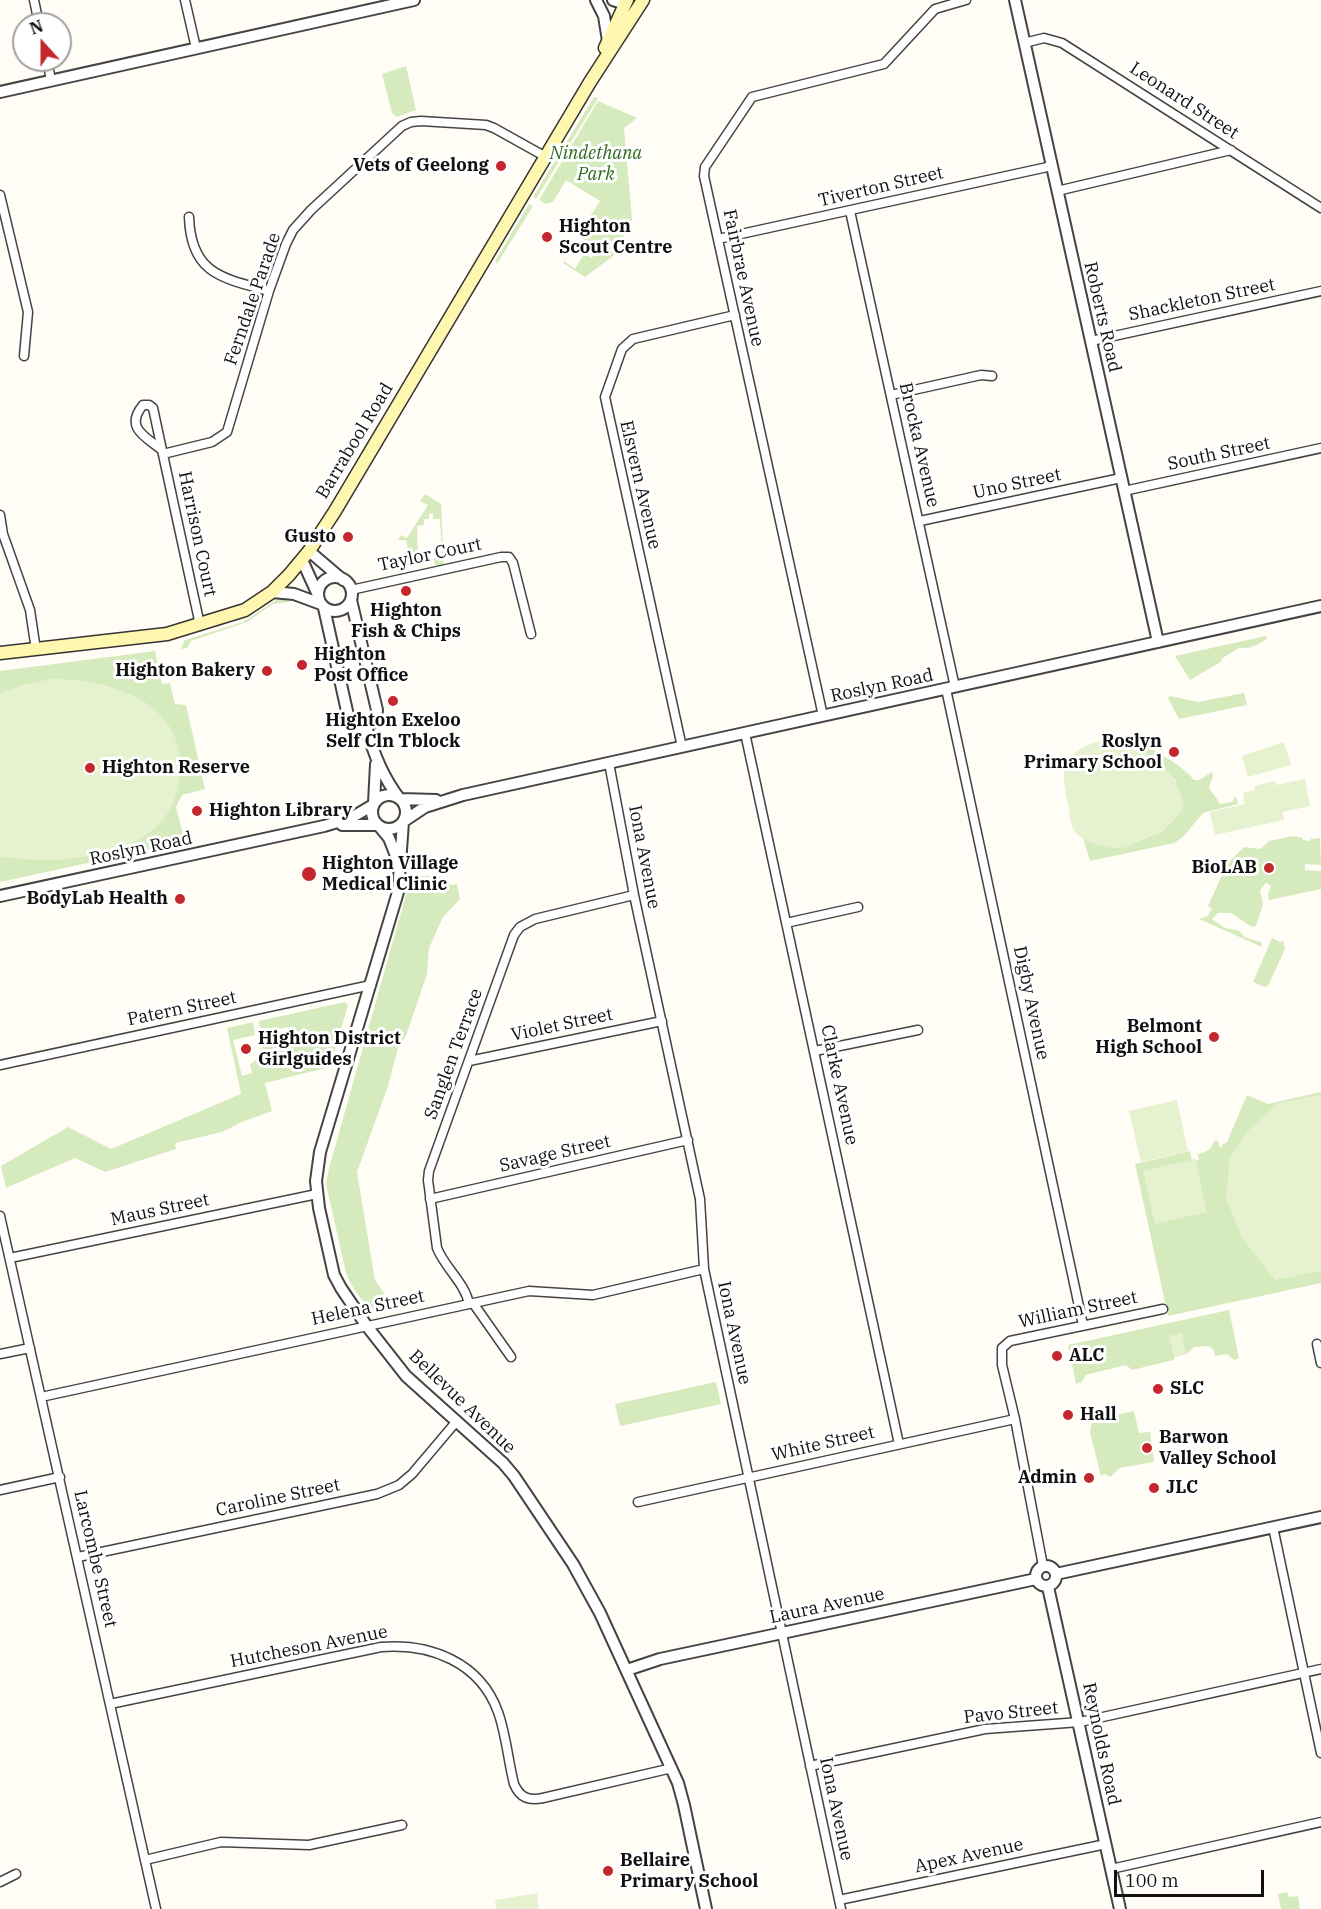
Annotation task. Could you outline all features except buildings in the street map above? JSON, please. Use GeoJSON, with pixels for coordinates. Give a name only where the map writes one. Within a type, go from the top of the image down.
{"type":"FeatureCollection","features":[{"type":"Feature","properties":{"kind":"main road","name":"Barrabool Road"},"geometry":{"type":"LineString","coordinates":[[590,82],[608,42],[631,1]]}},
{"type":"Feature","properties":{"kind":"main road","name":"Barrabool Road"},"geometry":{"type":"LineString","coordinates":[[0,655],[167,634],[245,610],[272,592],[305,555],[340,503],[590,82],[631,1]]}},
{"type":"Feature","properties":{"kind":"street"},"geometry":{"type":"LineString","coordinates":[[185,0],[196,48]]}},
{"type":"Feature","properties":{"kind":"street"},"geometry":{"type":"LineString","coordinates":[[0,92],[414,0]]}},
{"type":"Feature","properties":{"kind":"street"},"geometry":{"type":"LineString","coordinates":[[596,0],[604,16],[608,42]]}},
{"type":"Feature","properties":{"kind":"street","name":"Fairbrae Avenue"},"geometry":{"type":"LineString","coordinates":[[823,716],[704,176],[705,168],[748,101],[756,95],[884,64],[935,9],[966,0]]}},
{"type":"Feature","properties":{"kind":"street","name":"Roberts Road"},"geometry":{"type":"LineString","coordinates":[[1015,0],[1158,642]]}},
{"type":"Feature","properties":{"kind":"street","name":"Leonard Street"},"geometry":{"type":"LineString","coordinates":[[1024,43],[1044,38],[1062,43],[1321,208]]}},
{"type":"Feature","properties":{"kind":"street"},"geometry":{"type":"LineString","coordinates":[[49,72],[51,80]]}},
{"type":"Feature","properties":{"kind":"street","name":"Ferndale Parade"},"geometry":{"type":"LineString","coordinates":[[163,452],[212,442],[226,432],[269,291],[286,244],[301,220],[392,134],[411,122],[479,124],[494,128],[546,157]]}},
{"type":"Feature","properties":{"kind":"street"},"geometry":{"type":"LineString","coordinates":[[1057,191],[1231,150]]}},
{"type":"Feature","properties":{"kind":"street","name":"Tiverton Street"},"geometry":{"type":"LineString","coordinates":[[718,239],[1052,166]]}},
{"type":"Feature","properties":{"kind":"street"},"geometry":{"type":"LineString","coordinates":[[0,195],[28,312],[24,356]]}},
{"type":"Feature","properties":{"kind":"street","name":"Brocka Avenue"},"geometry":{"type":"LineString","coordinates":[[849,211],[920,521],[951,688]]}},
{"type":"Feature","properties":{"kind":"street"},"geometry":{"type":"LineString","coordinates":[[189,217],[189,227],[197,253],[205,265],[218,276],[269,291]]}},
{"type":"Feature","properties":{"kind":"street","name":"Shackleton Street"},"geometry":{"type":"LineString","coordinates":[[1091,341],[1321,291]]}},
{"type":"Feature","properties":{"kind":"street","name":"Elsvern Avenue"},"geometry":{"type":"LineString","coordinates":[[681,747],[605,398],[618,359],[627,343],[633,339],[735,315]]}},
{"type":"Feature","properties":{"kind":"street"},"geometry":{"type":"LineString","coordinates":[[891,395],[981,375],[992,376]]}},
{"type":"Feature","properties":{"kind":"street","name":"Harrison Court"},"geometry":{"type":"LineString","coordinates":[[163,452],[137,430],[137,417],[144,405],[150,405],[153,408],[163,452],[200,625]]}},
{"type":"Feature","properties":{"kind":"street","name":"South Street"},"geometry":{"type":"LineString","coordinates":[[1124,491],[1321,448]]}},
{"type":"Feature","properties":{"kind":"street","name":"Uno Street"},"geometry":{"type":"LineString","coordinates":[[920,521],[1121,478]]}},
{"type":"Feature","properties":{"kind":"street"},"geometry":{"type":"LineString","coordinates":[[0,515],[3,534],[30,610],[31,651]]}},
{"type":"Feature","properties":{"kind":"street"},"geometry":{"type":"LineString","coordinates":[[305,555],[349,584],[377,713],[375,721],[366,726],[355,726],[349,720],[321,602],[305,555]]}},
{"type":"Feature","properties":{"kind":"street","name":"Taylor Court"},"geometry":{"type":"LineString","coordinates":[[351,595],[501,557],[509,557],[513,563],[531,634]]}},
{"type":"Feature","properties":{"kind":"street"},"geometry":{"type":"LineString","coordinates":[[321,602],[320,585],[328,579],[344,580]]}},
{"type":"Feature","properties":{"kind":"street"},"geometry":{"type":"LineString","coordinates":[[272,592],[294,594],[321,602],[328,610],[340,609],[348,605],[351,595]]}},
{"type":"Feature","properties":{"kind":"street","name":"Roslyn Road"},"geometry":{"type":"LineString","coordinates":[[324,826],[354,824],[392,829],[418,810],[450,799],[1321,606]]}},
{"type":"Feature","properties":{"kind":"street","name":"Digby Avenue"},"geometry":{"type":"LineString","coordinates":[[951,688],[1083,1325]]}},
{"type":"Feature","properties":{"kind":"street"},"geometry":{"type":"LineString","coordinates":[[366,726],[376,760],[387,783],[406,811],[403,821]]}},
{"type":"Feature","properties":{"kind":"street","name":"Clarke Avenue"},"geometry":{"type":"LineString","coordinates":[[745,733],[900,1444]]}},
{"type":"Feature","properties":{"kind":"street"},"geometry":{"type":"LineString","coordinates":[[376,760],[376,794],[372,817],[379,826]]}},
{"type":"Feature","properties":{"kind":"street","name":"Iona Avenue"},"geometry":{"type":"LineString","coordinates":[[609,763],[634,895],[700,1199],[704,1269],[840,1905]]}},
{"type":"Feature","properties":{"kind":"street","name":"Roslyn Road"},"geometry":{"type":"LineString","coordinates":[[0,896],[324,826],[358,815],[384,795],[392,795],[400,799],[450,799]]}},
{"type":"Feature","properties":{"kind":"street","name":"Bellevue Avenue"},"geometry":{"type":"LineString","coordinates":[[403,821],[396,898],[320,1152],[317,1194],[334,1275],[366,1325],[406,1376],[503,1463],[514,1476],[573,1564],[600,1612],[672,1768],[684,1804],[706,1909]]}},
{"type":"Feature","properties":{"kind":"street","name":"Bellevue Avenue"},"geometry":{"type":"LineString","coordinates":[[379,826],[389,838],[400,867]]}},
{"type":"Feature","properties":{"kind":"street","name":"Sanglen Terrace"},"geometry":{"type":"LineString","coordinates":[[512,1357],[471,1304],[437,1248],[430,1199],[429,1171],[514,935],[520,927],[535,919],[634,895]]}},
{"type":"Feature","properties":{"kind":"street"},"geometry":{"type":"LineString","coordinates":[[786,923],[858,907]]}},
{"type":"Feature","properties":{"kind":"street","name":"Patern Street"},"geometry":{"type":"LineString","coordinates":[[0,1065],[371,985]]}},
{"type":"Feature","properties":{"kind":"street","name":"Violet Street"},"geometry":{"type":"LineString","coordinates":[[469,1062],[662,1021]]}},
{"type":"Feature","properties":{"kind":"street"},"geometry":{"type":"LineString","coordinates":[[815,1051],[918,1030]]}},
{"type":"Feature","properties":{"kind":"street","name":"Savage Street"},"geometry":{"type":"LineString","coordinates":[[430,1199],[688,1140]]}},
{"type":"Feature","properties":{"kind":"street","name":"Maus Street"},"geometry":{"type":"LineString","coordinates":[[10,1258],[317,1194]]}},
{"type":"Feature","properties":{"kind":"street","name":"Larcombe Street"},"geometry":{"type":"LineString","coordinates":[[0,1216],[156,1909]]}},
{"type":"Feature","properties":{"kind":"street","name":"Helena Street"},"geometry":{"type":"LineString","coordinates":[[41,1397],[532,1290],[593,1295],[704,1269]]}},
{"type":"Feature","properties":{"kind":"street","name":"William Street"},"geometry":{"type":"LineString","coordinates":[[1015,1419],[1001,1357],[1002,1347],[1010,1341],[1163,1309]]}},
{"type":"Feature","properties":{"kind":"street"},"geometry":{"type":"LineString","coordinates":[[1317,1344],[1321,1363]]}},
{"type":"Feature","properties":{"kind":"street"},"geometry":{"type":"LineString","coordinates":[[0,1354],[30,1348]]}},
{"type":"Feature","properties":{"kind":"street"},"geometry":{"type":"LineString","coordinates":[[1015,1419],[1043,1566]]}},
{"type":"Feature","properties":{"kind":"street","name":"White Street"},"geometry":{"type":"LineString","coordinates":[[639,1502],[1015,1419]]}},
{"type":"Feature","properties":{"kind":"street","name":"Caroline Street"},"geometry":{"type":"LineString","coordinates":[[78,1557],[377,1494],[399,1485],[412,1474],[456,1422]]}},
{"type":"Feature","properties":{"kind":"street"},"geometry":{"type":"LineString","coordinates":[[0,1490],[60,1478]]}},
{"type":"Feature","properties":{"kind":"street"},"geometry":{"type":"LineString","coordinates":[[1056,1574],[1321,1516]]}},
{"type":"Feature","properties":{"kind":"street"},"geometry":{"type":"LineString","coordinates":[[1273,1527],[1321,1753]]}},
{"type":"Feature","properties":{"kind":"street"},"geometry":{"type":"LineString","coordinates":[[1043,1566],[1050,1567],[1056,1574],[1054,1583],[1048,1587],[1041,1586],[1036,1579],[1038,1570],[1043,1566]]}},
{"type":"Feature","properties":{"kind":"street","name":"Laura Avenue"},"geometry":{"type":"LineString","coordinates":[[627,1670],[660,1659],[1036,1579]]}},
{"type":"Feature","properties":{"kind":"street","name":"Reynolds Road"},"geometry":{"type":"LineString","coordinates":[[1048,1587],[1120,1909]]}},
{"type":"Feature","properties":{"kind":"street","name":"Hutcheson Avenue"},"geometry":{"type":"LineString","coordinates":[[110,1704],[381,1647],[417,1647],[447,1656],[460,1664],[481,1683],[498,1712],[514,1784],[518,1793],[524,1797],[532,1800],[543,1798],[672,1768]]}},
{"type":"Feature","properties":{"kind":"street","name":"Pavo Street"},"geometry":{"type":"LineString","coordinates":[[810,1766],[985,1729],[1080,1722],[1321,1669]]}},
{"type":"Feature","properties":{"kind":"street"},"geometry":{"type":"LineString","coordinates":[[1111,1869],[1321,1822]]}},
{"type":"Feature","properties":{"kind":"street"},"geometry":{"type":"LineString","coordinates":[[144,1860],[221,1842],[309,1845],[402,1825]]}},
{"type":"Feature","properties":{"kind":"street","name":"Apex Avenue"},"geometry":{"type":"LineString","coordinates":[[840,1905],[1106,1844]]}},
{"type":"Feature","properties":{"kind":"street"},"geometry":{"type":"LineString","coordinates":[[0,1882],[16,1874]]}},
{"type":"Feature","properties":{"kind":"green space"},"geometry":{"type":"Polygon","coordinates":[[[406,66],[416,110],[397,117],[392,113],[382,74],[406,66]]]}},
{"type":"Feature","properties":{"kind":"green space"},"geometry":{"type":"Polygon","coordinates":[[[594,97],[598,98],[536,199],[533,197],[594,97]]]}},
{"type":"Feature","properties":{"kind":"green space","name":"Nindethana Park"},"geometry":{"type":"Polygon","coordinates":[[[598,101],[637,118],[624,128],[632,220],[613,256],[585,277],[563,263],[564,261],[575,269],[584,254],[592,258],[596,251],[584,240],[583,234],[587,222],[600,201],[566,180],[553,202],[546,204],[539,200],[598,101]]]}},
{"type":"Feature","properties":{"kind":"green space"},"geometry":{"type":"Polygon","coordinates":[[[529,204],[533,206],[497,264],[495,261],[529,204]]]}},
{"type":"Feature","properties":{"kind":"green space"},"geometry":{"type":"Polygon","coordinates":[[[425,494],[441,504],[444,567],[439,568],[435,565],[434,558],[442,555],[442,552],[440,519],[433,519],[433,513],[429,514],[429,519],[424,519],[424,525],[417,526],[418,561],[428,560],[405,566],[411,563],[406,540],[398,540],[401,535],[407,538],[428,505],[420,501],[425,494]]]}},
{"type":"Feature","properties":{"kind":"green space"},"geometry":{"type":"Polygon","coordinates":[[[281,597],[293,598],[288,602],[273,604],[247,622],[191,641],[187,648],[181,649],[185,640],[243,622],[281,597]]]}},
{"type":"Feature","properties":{"kind":"green space"},"geometry":{"type":"Polygon","coordinates":[[[1266,636],[1267,639],[1260,643],[1239,648],[1190,680],[1175,656],[1266,636]]]}},
{"type":"Feature","properties":{"kind":"green space","name":"Highton Reserve"},"geometry":{"type":"Polygon","coordinates":[[[155,651],[162,684],[170,683],[175,704],[186,705],[205,789],[182,795],[176,807],[185,842],[0,882],[0,671],[155,651]]]}},
{"type":"Feature","properties":{"kind":"green space","name":"Highton Reserve"},"geometry":{"type":"Polygon","coordinates":[[[52,679],[74,680],[120,690],[140,700],[158,713],[171,729],[179,750],[180,775],[176,795],[171,808],[159,824],[144,836],[106,852],[84,857],[39,860],[0,856],[0,693],[22,685],[52,679]]]}},
{"type":"Feature","properties":{"kind":"green space"},"geometry":{"type":"Polygon","coordinates":[[[1244,693],[1247,705],[1179,719],[1168,698],[1170,696],[1198,702],[1244,693]]]}},
{"type":"Feature","properties":{"kind":"green space"},"geometry":{"type":"Polygon","coordinates":[[[1150,735],[1155,752],[1176,764],[1194,780],[1199,780],[1212,772],[1209,787],[1220,804],[1232,802],[1236,796],[1238,804],[1203,813],[1183,837],[1174,843],[1090,861],[1083,838],[1114,847],[1161,832],[1176,781],[1153,757],[1135,750],[1131,739],[1150,735]]]}},
{"type":"Feature","properties":{"kind":"green space"},"geometry":{"type":"Polygon","coordinates":[[[1104,740],[1145,753],[1156,760],[1174,780],[1184,807],[1163,831],[1123,848],[1102,846],[1077,834],[1072,826],[1066,794],[1064,772],[1071,756],[1090,744],[1104,740]]]}},
{"type":"Feature","properties":{"kind":"green space"},"geometry":{"type":"Polygon","coordinates":[[[1284,742],[1291,765],[1248,777],[1242,756],[1284,742]]]}},
{"type":"Feature","properties":{"kind":"green space"},"geometry":{"type":"Polygon","coordinates":[[[1305,779],[1310,806],[1283,812],[1284,820],[1215,835],[1210,812],[1245,804],[1243,793],[1255,790],[1254,786],[1275,781],[1276,785],[1305,779]]]}},
{"type":"Feature","properties":{"kind":"green space"},"geometry":{"type":"Polygon","coordinates":[[[1293,836],[1309,841],[1320,838],[1321,865],[1305,864],[1305,870],[1321,871],[1321,889],[1269,900],[1268,894],[1271,886],[1266,883],[1260,890],[1263,904],[1256,926],[1252,927],[1231,913],[1218,913],[1212,919],[1225,928],[1240,931],[1244,937],[1261,942],[1262,947],[1199,919],[1208,916],[1212,908],[1208,906],[1227,864],[1244,847],[1260,849],[1269,841],[1293,836]]]}},
{"type":"Feature","properties":{"kind":"green space"},"geometry":{"type":"Polygon","coordinates":[[[440,876],[451,885],[457,884],[460,899],[443,917],[429,948],[427,974],[406,1036],[398,1048],[388,1086],[357,1172],[375,1280],[394,1308],[377,1312],[359,1295],[346,1273],[326,1184],[409,884],[408,877],[440,876]]]}},
{"type":"Feature","properties":{"kind":"green space"},"geometry":{"type":"Polygon","coordinates":[[[1272,938],[1283,941],[1285,949],[1268,986],[1265,987],[1253,982],[1272,938]]]}},
{"type":"Feature","properties":{"kind":"green space"},"geometry":{"type":"Polygon","coordinates":[[[345,1002],[348,1005],[330,1067],[265,1083],[272,1111],[222,1132],[175,1143],[176,1149],[105,1172],[75,1158],[6,1188],[1,1166],[68,1127],[111,1149],[241,1094],[227,1028],[253,1022],[255,1035],[233,1040],[242,1076],[252,1073],[250,1065],[260,1056],[264,1045],[267,1047],[292,1042],[288,1027],[261,1033],[259,1021],[345,1002]]]}},
{"type":"Feature","properties":{"kind":"green space"},"geometry":{"type":"Polygon","coordinates":[[[1321,1092],[1321,1283],[1168,1316],[1135,1164],[1190,1151],[1192,1160],[1196,1161],[1199,1160],[1198,1154],[1209,1150],[1215,1140],[1218,1141],[1219,1147],[1222,1147],[1227,1142],[1247,1095],[1268,1104],[1321,1092]]]}},
{"type":"Feature","properties":{"kind":"green space"},"geometry":{"type":"Polygon","coordinates":[[[1321,1095],[1321,1271],[1275,1280],[1242,1238],[1226,1198],[1230,1157],[1251,1127],[1279,1103],[1321,1095]]]}},
{"type":"Feature","properties":{"kind":"green space"},"geometry":{"type":"Polygon","coordinates":[[[1177,1100],[1188,1151],[1141,1162],[1129,1111],[1177,1100]]]}},
{"type":"Feature","properties":{"kind":"green space"},"geometry":{"type":"Polygon","coordinates":[[[1195,1159],[1207,1212],[1155,1224],[1143,1171],[1195,1159]]]}},
{"type":"Feature","properties":{"kind":"green space"},"geometry":{"type":"Polygon","coordinates":[[[1229,1310],[1239,1358],[1234,1360],[1227,1354],[1215,1356],[1213,1349],[1208,1346],[1194,1347],[1187,1354],[1174,1357],[1174,1360],[1132,1370],[1126,1365],[1086,1375],[1082,1382],[1076,1384],[1068,1345],[1229,1310]]]}},
{"type":"Feature","properties":{"kind":"green space"},"geometry":{"type":"Polygon","coordinates":[[[1182,1333],[1186,1354],[1174,1356],[1169,1336],[1182,1333]]]}},
{"type":"Feature","properties":{"kind":"green space"},"geometry":{"type":"Polygon","coordinates":[[[716,1382],[721,1404],[620,1426],[615,1404],[716,1382]]]}},
{"type":"Feature","properties":{"kind":"green space"},"geometry":{"type":"Polygon","coordinates":[[[1134,1411],[1139,1433],[1150,1432],[1154,1462],[1120,1468],[1110,1477],[1105,1474],[1101,1476],[1090,1433],[1092,1420],[1134,1411]]]}},
{"type":"Feature","properties":{"kind":"green space"},"geometry":{"type":"Polygon","coordinates":[[[1287,1892],[1289,1897],[1298,1896],[1300,1909],[1281,1909],[1278,1894],[1287,1892]]]}},
{"type":"Feature","properties":{"kind":"green space"},"geometry":{"type":"Polygon","coordinates":[[[537,1893],[539,1909],[496,1909],[495,1900],[537,1893]]]}},
{"type":"Feature","properties":{"kind":"place","name":"Vets of Geelong"},"geometry":{"type":"Point","coordinates":[501,166]}},
{"type":"Feature","properties":{"kind":"place","name":"Highton Scout Centre"},"geometry":{"type":"Point","coordinates":[547,237]}},
{"type":"Feature","properties":{"kind":"place","name":"Gusto"},"geometry":{"type":"Point","coordinates":[348,537]}},
{"type":"Feature","properties":{"kind":"place","name":"Highton Fish & Chips"},"geometry":{"type":"Point","coordinates":[406,591]}},
{"type":"Feature","properties":{"kind":"place","name":"Highton Post Office"},"geometry":{"type":"Point","coordinates":[302,665]}},
{"type":"Feature","properties":{"kind":"place","name":"Highton Bakery"},"geometry":{"type":"Point","coordinates":[267,671]}},
{"type":"Feature","properties":{"kind":"place","name":"Highton Exeloo Self Cln Tblock"},"geometry":{"type":"Point","coordinates":[393,701]}},
{"type":"Feature","properties":{"kind":"place","name":"Roslyn Primary School"},"geometry":{"type":"Point","coordinates":[1174,752]}},
{"type":"Feature","properties":{"kind":"place","name":"Highton Reserve"},"geometry":{"type":"Point","coordinates":[90,768]}},
{"type":"Feature","properties":{"kind":"place","name":"Highton Library"},"geometry":{"type":"Point","coordinates":[197,811]}},
{"type":"Feature","properties":{"kind":"place","name":"BioLAB"},"geometry":{"type":"Point","coordinates":[1269,868]}},
{"type":"Feature","properties":{"kind":"place","name":"Highton Village Medical Clinic"},"geometry":{"type":"Point","coordinates":[309,874]}},
{"type":"Feature","properties":{"kind":"place","name":"BodyLab Health"},"geometry":{"type":"Point","coordinates":[180,899]}},
{"type":"Feature","properties":{"kind":"place","name":"Belmont High School"},"geometry":{"type":"Point","coordinates":[1214,1037]}},
{"type":"Feature","properties":{"kind":"place","name":"Highton District Girlguides"},"geometry":{"type":"Point","coordinates":[246,1049]}},
{"type":"Feature","properties":{"kind":"place","name":"ALC"},"geometry":{"type":"Point","coordinates":[1057,1356]}},
{"type":"Feature","properties":{"kind":"place","name":"SLC"},"geometry":{"type":"Point","coordinates":[1158,1389]}},
{"type":"Feature","properties":{"kind":"place","name":"Hall"},"geometry":{"type":"Point","coordinates":[1068,1415]}},
{"type":"Feature","properties":{"kind":"place","name":"Barwon Valley School"},"geometry":{"type":"Point","coordinates":[1147,1448]}},
{"type":"Feature","properties":{"kind":"place","name":"Admin"},"geometry":{"type":"Point","coordinates":[1089,1478]}},
{"type":"Feature","properties":{"kind":"place","name":"JLC"},"geometry":{"type":"Point","coordinates":[1154,1488]}},
{"type":"Feature","properties":{"kind":"place","name":"Bellaire Primary School"},"geometry":{"type":"Point","coordinates":[608,1871]}}]}
